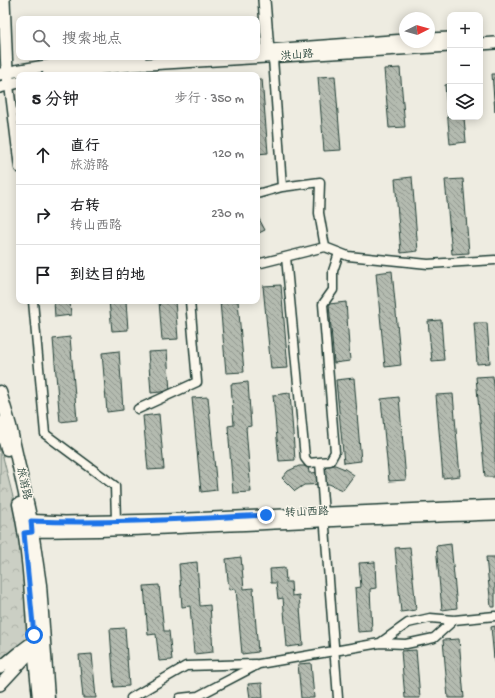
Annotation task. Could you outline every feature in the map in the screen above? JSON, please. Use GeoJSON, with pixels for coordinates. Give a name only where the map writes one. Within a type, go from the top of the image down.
{"type":"FeatureCollection","features":[{"type":"Feature","properties":{"kind":"main road"},"geometry":{"type":"LineString","coordinates":[[4,0],[3,73],[9,84]]}},
{"type":"Feature","properties":{"kind":"main road"},"geometry":{"type":"LineString","coordinates":[[264,0],[266,53]]}},
{"type":"Feature","properties":{"kind":"main road"},"geometry":{"type":"LineString","coordinates":[[483,36],[495,36]]}},
{"type":"Feature","properties":{"kind":"main road"},"geometry":{"type":"LineString","coordinates":[[435,39],[447,38]]}},
{"type":"Feature","properties":{"kind":"main road","name":"洪山路"},"geometry":{"type":"LineString","coordinates":[[266,53],[399,41]]}},
{"type":"Feature","properties":{"kind":"main road"},"geometry":{"type":"LineString","coordinates":[[483,44],[495,43]]}},
{"type":"Feature","properties":{"kind":"main road","name":"洪山路"},"geometry":{"type":"LineString","coordinates":[[266,53],[447,46]]}},
{"type":"Feature","properties":{"kind":"main road"},"geometry":{"type":"LineString","coordinates":[[3,73],[30,68],[96,60]]}},
{"type":"Feature","properties":{"kind":"main road","name":"洪山路"},"geometry":{"type":"LineString","coordinates":[[67,72],[194,60]]}},
{"type":"Feature","properties":{"kind":"main road","name":"旅游路"},"geometry":{"type":"LineString","coordinates":[[0,392],[10,426],[40,585],[37,642],[39,698]]}},
{"type":"Feature","properties":{"kind":"main road","name":"旅游路"},"geometry":{"type":"LineString","coordinates":[[0,427],[28,526]]}},
{"type":"Feature","properties":{"kind":"main road","name":"转山西路"},"geometry":{"type":"LineString","coordinates":[[28,526],[84,532],[495,506]]}},
{"type":"Feature","properties":{"kind":"main road","name":"转山西路"},"geometry":{"type":"LineString","coordinates":[[28,526],[65,522],[116,520],[495,514]]}},
{"type":"Feature","properties":{"kind":"main road"},"geometry":{"type":"LineString","coordinates":[[0,668],[18,653],[37,642]]}},
{"type":"Feature","properties":{"kind":"main road"},"geometry":{"type":"LineString","coordinates":[[0,685],[37,642]]}},
{"type":"Feature","properties":{"kind":"main road","name":"旅游路"},"geometry":{"type":"LineString","coordinates":[[37,642],[48,698]]}},
{"type":"Feature","properties":{"kind":"street"},"geometry":{"type":"LineString","coordinates":[[266,53],[282,187]]}},
{"type":"Feature","properties":{"kind":"street"},"geometry":{"type":"LineString","coordinates":[[9,84],[16,143]]}},
{"type":"Feature","properties":{"kind":"street"},"geometry":{"type":"LineString","coordinates":[[260,193],[282,187],[320,182],[319,213],[325,247]]}},
{"type":"Feature","properties":{"kind":"street"},"geometry":{"type":"LineString","coordinates":[[260,263],[325,247],[348,256],[428,264],[495,260]]}},
{"type":"Feature","properties":{"kind":"street"},"geometry":{"type":"LineString","coordinates":[[286,257],[305,458],[309,462],[320,462],[330,461],[336,452],[323,304],[332,290],[333,271],[339,253]]}},
{"type":"Feature","properties":{"kind":"street"},"geometry":{"type":"LineString","coordinates":[[33,304],[45,434],[115,486],[116,520]]}},
{"type":"Feature","properties":{"kind":"street"},"geometry":{"type":"LineString","coordinates":[[138,409],[197,382],[190,304]]}},
{"type":"Feature","properties":{"kind":"street"},"geometry":{"type":"LineString","coordinates":[[320,462],[338,698]]}},
{"type":"Feature","properties":{"kind":"street"},"geometry":{"type":"LineString","coordinates":[[380,643],[408,623],[430,618],[454,620],[495,616]]}},
{"type":"Feature","properties":{"kind":"street"},"geometry":{"type":"LineString","coordinates":[[131,698],[186,666],[258,664],[380,643],[406,644],[434,638],[454,620]]}},
{"type":"Feature","properties":{"kind":"street"},"geometry":{"type":"LineString","coordinates":[[180,698],[198,696],[258,664]]}},
{"type":"Feature","properties":{"kind":"green space"},"geometry":{"type":"Polygon","coordinates":[[[0,445],[21,529],[30,635],[0,664],[0,445]]]}},
{"type":"Feature","properties":{"kind":"building"},"geometry":{"type":"Polygon","coordinates":[[[400,68],[405,127],[389,128],[384,69],[400,68]]]}},
{"type":"Feature","properties":{"kind":"building"},"geometry":{"type":"Polygon","coordinates":[[[492,74],[495,74],[495,112],[492,74]]]}},
{"type":"Feature","properties":{"kind":"building"},"geometry":{"type":"Polygon","coordinates":[[[335,76],[341,150],[324,151],[318,77],[335,76]]]}},
{"type":"Feature","properties":{"kind":"building"},"geometry":{"type":"Polygon","coordinates":[[[260,79],[262,79],[268,153],[260,154],[260,79]]]}},
{"type":"Feature","properties":{"kind":"building"},"geometry":{"type":"Polygon","coordinates":[[[445,85],[447,85],[447,109],[445,85]]]}},
{"type":"Feature","properties":{"kind":"building"},"geometry":{"type":"Polygon","coordinates":[[[448,120],[464,120],[466,142],[450,144],[448,120]]]}},
{"type":"Feature","properties":{"kind":"building"},"geometry":{"type":"Polygon","coordinates":[[[412,177],[418,251],[401,253],[395,179],[412,177]]]}},
{"type":"Feature","properties":{"kind":"building"},"geometry":{"type":"Polygon","coordinates":[[[463,179],[469,253],[452,254],[445,180],[463,179]]]}},
{"type":"Feature","properties":{"kind":"building"},"geometry":{"type":"Polygon","coordinates":[[[260,221],[265,230],[260,232],[260,221]]]}},
{"type":"Feature","properties":{"kind":"building"},"geometry":{"type":"Polygon","coordinates":[[[392,271],[401,365],[385,367],[376,273],[392,271]]]}},
{"type":"Feature","properties":{"kind":"building"},"geometry":{"type":"Polygon","coordinates":[[[281,285],[288,368],[271,369],[263,286],[281,285]]]}},
{"type":"Feature","properties":{"kind":"building"},"geometry":{"type":"Polygon","coordinates":[[[346,302],[350,361],[334,363],[329,304],[346,302]]]}},
{"type":"Feature","properties":{"kind":"building"},"geometry":{"type":"Polygon","coordinates":[[[54,304],[70,304],[71,315],[55,317],[54,304]]]}},
{"type":"Feature","properties":{"kind":"building"},"geometry":{"type":"Polygon","coordinates":[[[109,304],[126,304],[128,330],[112,331],[109,304]]]}},
{"type":"Feature","properties":{"kind":"building"},"geometry":{"type":"Polygon","coordinates":[[[159,304],[175,304],[178,339],[162,340],[159,304]]]}},
{"type":"Feature","properties":{"kind":"building"},"geometry":{"type":"Polygon","coordinates":[[[220,304],[238,304],[244,372],[226,373],[220,304]]]}},
{"type":"Feature","properties":{"kind":"building"},"geometry":{"type":"Polygon","coordinates":[[[441,320],[444,360],[432,361],[428,321],[441,320]]]}},
{"type":"Feature","properties":{"kind":"building"},"geometry":{"type":"Polygon","coordinates":[[[474,323],[487,323],[490,363],[477,364],[474,323]]]}},
{"type":"Feature","properties":{"kind":"building"},"geometry":{"type":"Polygon","coordinates":[[[70,337],[77,420],[60,422],[53,339],[70,337]]]}},
{"type":"Feature","properties":{"kind":"building"},"geometry":{"type":"Polygon","coordinates":[[[119,351],[123,410],[107,412],[102,353],[119,351]]]}},
{"type":"Feature","properties":{"kind":"building"},"geometry":{"type":"Polygon","coordinates":[[[167,351],[170,391],[151,393],[148,352],[167,351]]]}},
{"type":"Feature","properties":{"kind":"building"},"geometry":{"type":"Polygon","coordinates":[[[493,376],[495,394],[495,477],[485,477],[476,377],[493,376]]]}},
{"type":"Feature","properties":{"kind":"building"},"geometry":{"type":"Polygon","coordinates":[[[354,378],[361,461],[344,463],[336,380],[354,378]]]}},
{"type":"Feature","properties":{"kind":"building"},"geometry":{"type":"Polygon","coordinates":[[[248,382],[251,426],[246,427],[251,492],[233,493],[228,426],[234,425],[231,384],[248,382]]]}},
{"type":"Feature","properties":{"kind":"building"},"geometry":{"type":"Polygon","coordinates":[[[290,393],[295,460],[279,461],[273,395],[290,393]]]}},
{"type":"Feature","properties":{"kind":"building"},"geometry":{"type":"Polygon","coordinates":[[[453,394],[460,476],[443,478],[436,395],[453,394]]]}},
{"type":"Feature","properties":{"kind":"building"},"geometry":{"type":"Polygon","coordinates":[[[208,397],[217,490],[201,492],[192,398],[208,397]]]}},
{"type":"Feature","properties":{"kind":"building"},"geometry":{"type":"Polygon","coordinates":[[[399,397],[406,480],[389,481],[381,399],[399,397]]]}},
{"type":"Feature","properties":{"kind":"building"},"geometry":{"type":"Polygon","coordinates":[[[159,414],[164,469],[148,470],[143,416],[159,414]]]}},
{"type":"Feature","properties":{"kind":"building"},"geometry":{"type":"Polygon","coordinates":[[[335,465],[354,475],[343,490],[329,484],[304,485],[295,491],[282,478],[288,471],[299,466],[308,466],[309,473],[325,472],[325,466],[335,465]]]}},
{"type":"Feature","properties":{"kind":"building"},"geometry":{"type":"Polygon","coordinates":[[[451,544],[457,608],[442,610],[436,546],[451,544]]]}},
{"type":"Feature","properties":{"kind":"building"},"geometry":{"type":"Polygon","coordinates":[[[410,547],[416,610],[401,612],[395,548],[410,547]]]}},
{"type":"Feature","properties":{"kind":"building"},"geometry":{"type":"Polygon","coordinates":[[[241,557],[244,589],[253,588],[258,652],[242,654],[236,589],[229,590],[226,559],[241,557]]]}},
{"type":"Feature","properties":{"kind":"building"},"geometry":{"type":"Polygon","coordinates":[[[486,557],[495,557],[495,607],[491,607],[486,557]]]}},
{"type":"Feature","properties":{"kind":"building"},"geometry":{"type":"Polygon","coordinates":[[[197,562],[200,606],[210,605],[213,652],[194,654],[190,606],[182,607],[179,564],[197,562]]]}},
{"type":"Feature","properties":{"kind":"building"},"geometry":{"type":"Polygon","coordinates":[[[375,562],[376,588],[370,589],[372,631],[358,632],[355,588],[361,587],[359,563],[375,562]]]}},
{"type":"Feature","properties":{"kind":"building"},"geometry":{"type":"Polygon","coordinates":[[[285,568],[286,582],[291,582],[292,596],[299,595],[303,645],[287,647],[283,598],[278,599],[276,583],[271,583],[270,569],[285,568]]]}},
{"type":"Feature","properties":{"kind":"building"},"geometry":{"type":"Polygon","coordinates":[[[159,585],[164,631],[169,631],[172,660],[159,661],[156,634],[148,635],[144,586],[159,585]]]}},
{"type":"Feature","properties":{"kind":"building"},"geometry":{"type":"Polygon","coordinates":[[[495,626],[495,669],[491,627],[495,626]]]}},
{"type":"Feature","properties":{"kind":"building"},"geometry":{"type":"Polygon","coordinates":[[[125,628],[129,686],[114,687],[110,629],[125,628]]]}},
{"type":"Feature","properties":{"kind":"building"},"geometry":{"type":"Polygon","coordinates":[[[459,639],[464,698],[448,698],[443,640],[459,639]]]}},
{"type":"Feature","properties":{"kind":"building"},"geometry":{"type":"Polygon","coordinates":[[[416,650],[420,698],[405,698],[401,651],[416,650]]]}},
{"type":"Feature","properties":{"kind":"building"},"geometry":{"type":"Polygon","coordinates":[[[92,654],[96,698],[83,698],[79,655],[92,654]]]}},
{"type":"Feature","properties":{"kind":"building"},"geometry":{"type":"Polygon","coordinates":[[[311,663],[314,698],[301,698],[298,664],[311,663]]]}},
{"type":"Feature","properties":{"kind":"building"},"geometry":{"type":"Polygon","coordinates":[[[262,683],[263,698],[250,698],[248,684],[262,683]]]}},
{"type":"Feature","properties":{"kind":"route"},"geometry":{"type":"LineString","coordinates":[[34,635],[24,533],[32,532],[31,521],[65,522],[164,520],[266,515]]}}]}
